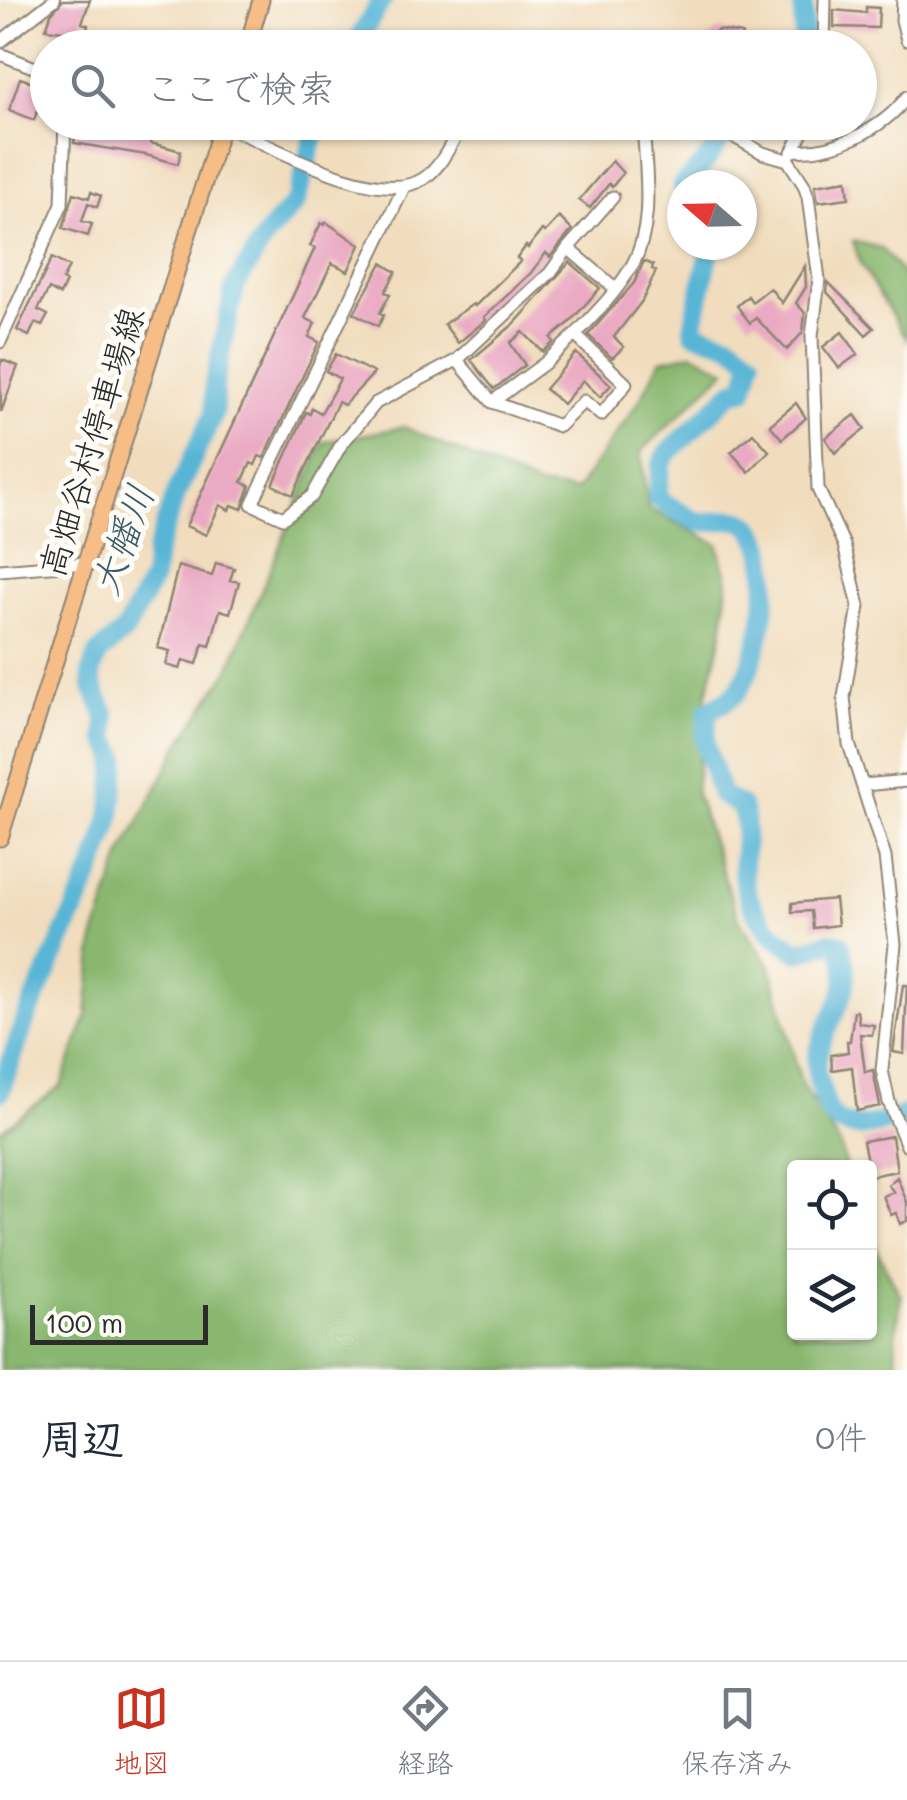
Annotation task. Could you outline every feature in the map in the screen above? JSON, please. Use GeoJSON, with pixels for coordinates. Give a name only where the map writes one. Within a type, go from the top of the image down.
{"type":"FeatureCollection","features":[{"type":"Feature","properties":{"kind":"main road"},"geometry":{"type":"LineString","coordinates":[[253,30],[262,0]]}},
{"type":"Feature","properties":{"kind":"main road","name":"高畑谷村停車場線"},"geometry":{"type":"LineString","coordinates":[[0,838],[216,140]]}},
{"type":"Feature","properties":{"kind":"street"},"geometry":{"type":"LineString","coordinates":[[0,42],[54,0]]}},
{"type":"Feature","properties":{"kind":"street"},"geometry":{"type":"LineString","coordinates":[[824,30],[825,0]]}},
{"type":"Feature","properties":{"kind":"street"},"geometry":{"type":"LineString","coordinates":[[903,0],[907,40]]}},
{"type":"Feature","properties":{"kind":"street"},"geometry":{"type":"LineString","coordinates":[[0,54],[30,66]]}},
{"type":"Feature","properties":{"kind":"street"},"geometry":{"type":"LineString","coordinates":[[877,123],[906,101]]}},
{"type":"Feature","properties":{"kind":"street"},"geometry":{"type":"LineString","coordinates":[[0,342],[62,204],[64,140]]}},
{"type":"Feature","properties":{"kind":"street"},"geometry":{"type":"LineString","coordinates":[[256,140],[334,172],[382,187],[404,187],[433,171],[453,140]]}},
{"type":"Feature","properties":{"kind":"street"},"geometry":{"type":"LineString","coordinates":[[492,402],[576,336],[633,265],[645,225],[645,140]]}},
{"type":"Feature","properties":{"kind":"street"},"geometry":{"type":"LineString","coordinates":[[738,140],[790,155],[849,140]]}},
{"type":"Feature","properties":{"kind":"street"},"geometry":{"type":"LineString","coordinates":[[790,155],[798,140]]}},
{"type":"Feature","properties":{"kind":"street"},"geometry":{"type":"LineString","coordinates":[[790,155],[808,197],[819,279],[812,336],[818,489],[844,545],[858,606],[844,698],[849,744],[886,857],[895,944],[882,1070],[889,1102],[907,1146]]}},
{"type":"Feature","properties":{"kind":"street"},"geometry":{"type":"LineString","coordinates":[[404,187],[252,504],[284,518],[312,496],[342,445],[376,402],[457,360],[550,272],[613,198]]}},
{"type":"Feature","properties":{"kind":"street"},"geometry":{"type":"LineString","coordinates":[[568,248],[616,289]]}},
{"type":"Feature","properties":{"kind":"street"},"geometry":{"type":"LineString","coordinates":[[457,360],[492,402],[559,426],[584,400],[602,415],[626,384],[576,336]]}},
{"type":"Feature","properties":{"kind":"street"},"geometry":{"type":"LineString","coordinates":[[0,570],[86,564]]}},
{"type":"Feature","properties":{"kind":"street"},"geometry":{"type":"LineString","coordinates":[[864,784],[907,782]]}},
{"type":"Feature","properties":{"kind":"green space"},"geometry":{"type":"Polygon","coordinates":[[[853,241],[881,248],[907,279],[907,339],[861,265],[853,241]]]}},
{"type":"Feature","properties":{"kind":"green space"},"geometry":{"type":"Polygon","coordinates":[[[693,353],[726,370],[641,452],[648,508],[718,544],[728,581],[722,635],[707,694],[695,791],[738,918],[770,965],[801,1082],[840,1145],[844,1160],[787,1160],[787,1340],[877,1340],[877,1250],[901,1297],[895,1341],[898,1370],[0,1370],[0,1131],[61,1086],[87,1016],[94,940],[122,854],[180,744],[229,669],[323,442],[404,427],[537,486],[576,491],[640,400],[661,360],[693,353]]]}},
{"type":"Feature","properties":{"kind":"building"},"geometry":{"type":"Polygon","coordinates":[[[63,0],[90,0],[82,23],[88,25],[87,30],[46,29],[51,14],[63,0]]]}},
{"type":"Feature","properties":{"kind":"building"},"geometry":{"type":"Polygon","coordinates":[[[866,7],[879,8],[878,28],[834,27],[834,10],[866,13],[866,7]]]}},
{"type":"Feature","properties":{"kind":"building"},"geometry":{"type":"Polygon","coordinates":[[[20,78],[30,81],[30,118],[9,110],[20,78]]]}},
{"type":"Feature","properties":{"kind":"building"},"geometry":{"type":"Polygon","coordinates":[[[152,140],[151,143],[181,151],[178,164],[74,143],[152,140]]]}},
{"type":"Feature","properties":{"kind":"building"},"geometry":{"type":"Polygon","coordinates":[[[612,161],[623,173],[590,208],[579,200],[612,161]]]}},
{"type":"Feature","properties":{"kind":"building"},"geometry":{"type":"Polygon","coordinates":[[[847,180],[849,198],[818,202],[815,185],[847,180]]]}},
{"type":"Feature","properties":{"kind":"building"},"geometry":{"type":"Polygon","coordinates":[[[91,192],[101,196],[97,207],[88,203],[82,221],[92,224],[88,236],[63,228],[74,193],[89,198],[91,192]]]}},
{"type":"Feature","properties":{"kind":"building"},"geometry":{"type":"Polygon","coordinates":[[[559,217],[572,230],[550,257],[546,253],[530,274],[484,317],[486,320],[458,343],[444,324],[475,306],[521,261],[517,258],[526,246],[559,217]]]}},
{"type":"Feature","properties":{"kind":"building"},"geometry":{"type":"Polygon","coordinates":[[[326,222],[360,245],[348,271],[332,263],[305,318],[315,323],[309,337],[319,342],[264,458],[259,456],[255,465],[251,463],[242,482],[250,486],[242,509],[232,505],[229,510],[220,505],[206,535],[186,526],[315,248],[310,246],[321,223],[326,222]]]}},
{"type":"Feature","properties":{"kind":"building"},"geometry":{"type":"Polygon","coordinates":[[[52,258],[69,267],[62,280],[66,282],[60,295],[49,289],[38,310],[48,315],[42,326],[35,323],[29,336],[17,330],[52,258]]]}},
{"type":"Feature","properties":{"kind":"building"},"geometry":{"type":"Polygon","coordinates":[[[644,261],[656,271],[642,301],[614,337],[624,347],[612,358],[588,335],[634,283],[644,261]]]}},
{"type":"Feature","properties":{"kind":"building"},"geometry":{"type":"Polygon","coordinates":[[[570,262],[600,288],[551,338],[554,342],[543,352],[523,332],[510,343],[525,365],[494,389],[471,360],[515,323],[570,262]]]}},
{"type":"Feature","properties":{"kind":"building"},"geometry":{"type":"Polygon","coordinates":[[[382,263],[396,272],[385,292],[390,294],[378,326],[354,313],[382,263]]]}},
{"type":"Feature","properties":{"kind":"building"},"geometry":{"type":"Polygon","coordinates":[[[805,266],[806,287],[796,303],[805,313],[803,332],[787,350],[756,318],[750,323],[737,306],[748,296],[752,302],[770,288],[782,303],[805,266]]]}},
{"type":"Feature","properties":{"kind":"building"},"geometry":{"type":"Polygon","coordinates":[[[828,282],[874,328],[866,335],[827,292],[828,282]]]}},
{"type":"Feature","properties":{"kind":"building"},"geometry":{"type":"Polygon","coordinates":[[[842,332],[858,354],[839,368],[823,347],[842,332]]]}},
{"type":"Feature","properties":{"kind":"building"},"geometry":{"type":"Polygon","coordinates":[[[576,353],[611,385],[600,397],[583,380],[563,404],[545,389],[576,353]]]}},
{"type":"Feature","properties":{"kind":"building"},"geometry":{"type":"Polygon","coordinates":[[[336,354],[374,373],[344,405],[338,402],[293,495],[273,485],[306,412],[310,414],[312,408],[321,413],[340,379],[326,371],[336,354]]]}},
{"type":"Feature","properties":{"kind":"building"},"geometry":{"type":"Polygon","coordinates":[[[2,360],[18,366],[1,412],[0,366],[2,360]]]}},
{"type":"Feature","properties":{"kind":"building"},"geometry":{"type":"Polygon","coordinates":[[[796,403],[806,418],[782,439],[770,425],[796,403]]]}},
{"type":"Feature","properties":{"kind":"building"},"geometry":{"type":"Polygon","coordinates":[[[855,415],[865,429],[835,453],[825,438],[855,415]]]}},
{"type":"Feature","properties":{"kind":"building"},"geometry":{"type":"Polygon","coordinates":[[[753,433],[769,451],[749,472],[731,452],[753,433]]]}},
{"type":"Feature","properties":{"kind":"building"},"geometry":{"type":"Polygon","coordinates":[[[216,563],[234,568],[230,580],[239,582],[230,613],[220,610],[210,646],[203,644],[197,664],[183,660],[180,669],[166,665],[170,651],[158,648],[178,566],[212,576],[216,563]]]}},
{"type":"Feature","properties":{"kind":"building"},"geometry":{"type":"Polygon","coordinates":[[[835,899],[838,925],[813,928],[811,911],[792,912],[792,903],[835,899]]]}},
{"type":"Feature","properties":{"kind":"building"},"geometry":{"type":"Polygon","coordinates":[[[903,985],[907,985],[904,1054],[893,1052],[903,985]]]}},
{"type":"Feature","properties":{"kind":"building"},"geometry":{"type":"Polygon","coordinates":[[[854,1011],[859,1023],[874,1025],[872,1035],[860,1034],[865,1072],[873,1070],[880,1106],[857,1111],[852,1067],[832,1070],[831,1055],[848,1052],[854,1011]]]}},
{"type":"Feature","properties":{"kind":"building"},"geometry":{"type":"Polygon","coordinates":[[[892,1136],[897,1171],[877,1175],[877,1160],[867,1160],[863,1141],[892,1136]]]}},
{"type":"Feature","properties":{"kind":"building"},"geometry":{"type":"Polygon","coordinates":[[[897,1177],[907,1202],[907,1221],[900,1224],[896,1213],[891,1215],[883,1196],[894,1192],[888,1185],[897,1177]]]}},
{"type":"Feature","properties":{"kind":"waterway","name":"大幡川"},"geometry":{"type":"LineString","coordinates":[[364,30],[382,0]]}},
{"type":"Feature","properties":{"kind":"waterway"},"geometry":{"type":"LineString","coordinates":[[803,0],[804,30]]}},
{"type":"Feature","properties":{"kind":"waterway","name":"大幡川"},"geometry":{"type":"LineString","coordinates":[[0,1092],[26,1019],[93,870],[111,818],[117,757],[106,738],[106,716],[91,672],[99,653],[125,631],[153,578],[156,551],[177,492],[214,413],[214,384],[235,286],[267,234],[296,202],[313,140]]}},
{"type":"Feature","properties":{"kind":"waterway"},"geometry":{"type":"LineString","coordinates":[[698,170],[721,140]]}},
{"type":"Feature","properties":{"kind":"waterway"},"geometry":{"type":"LineString","coordinates":[[708,260],[694,332],[732,344],[752,360],[744,390],[734,390],[667,454],[661,465],[657,498],[697,521],[738,520],[750,526],[760,540],[766,582],[761,631],[747,674],[733,696],[708,711],[705,743],[721,795],[741,806],[745,830],[744,883],[760,918],[777,937],[799,952],[830,942],[840,944],[846,979],[821,1045],[817,1067],[829,1112],[837,1121],[858,1127],[907,1114]]}}]}
